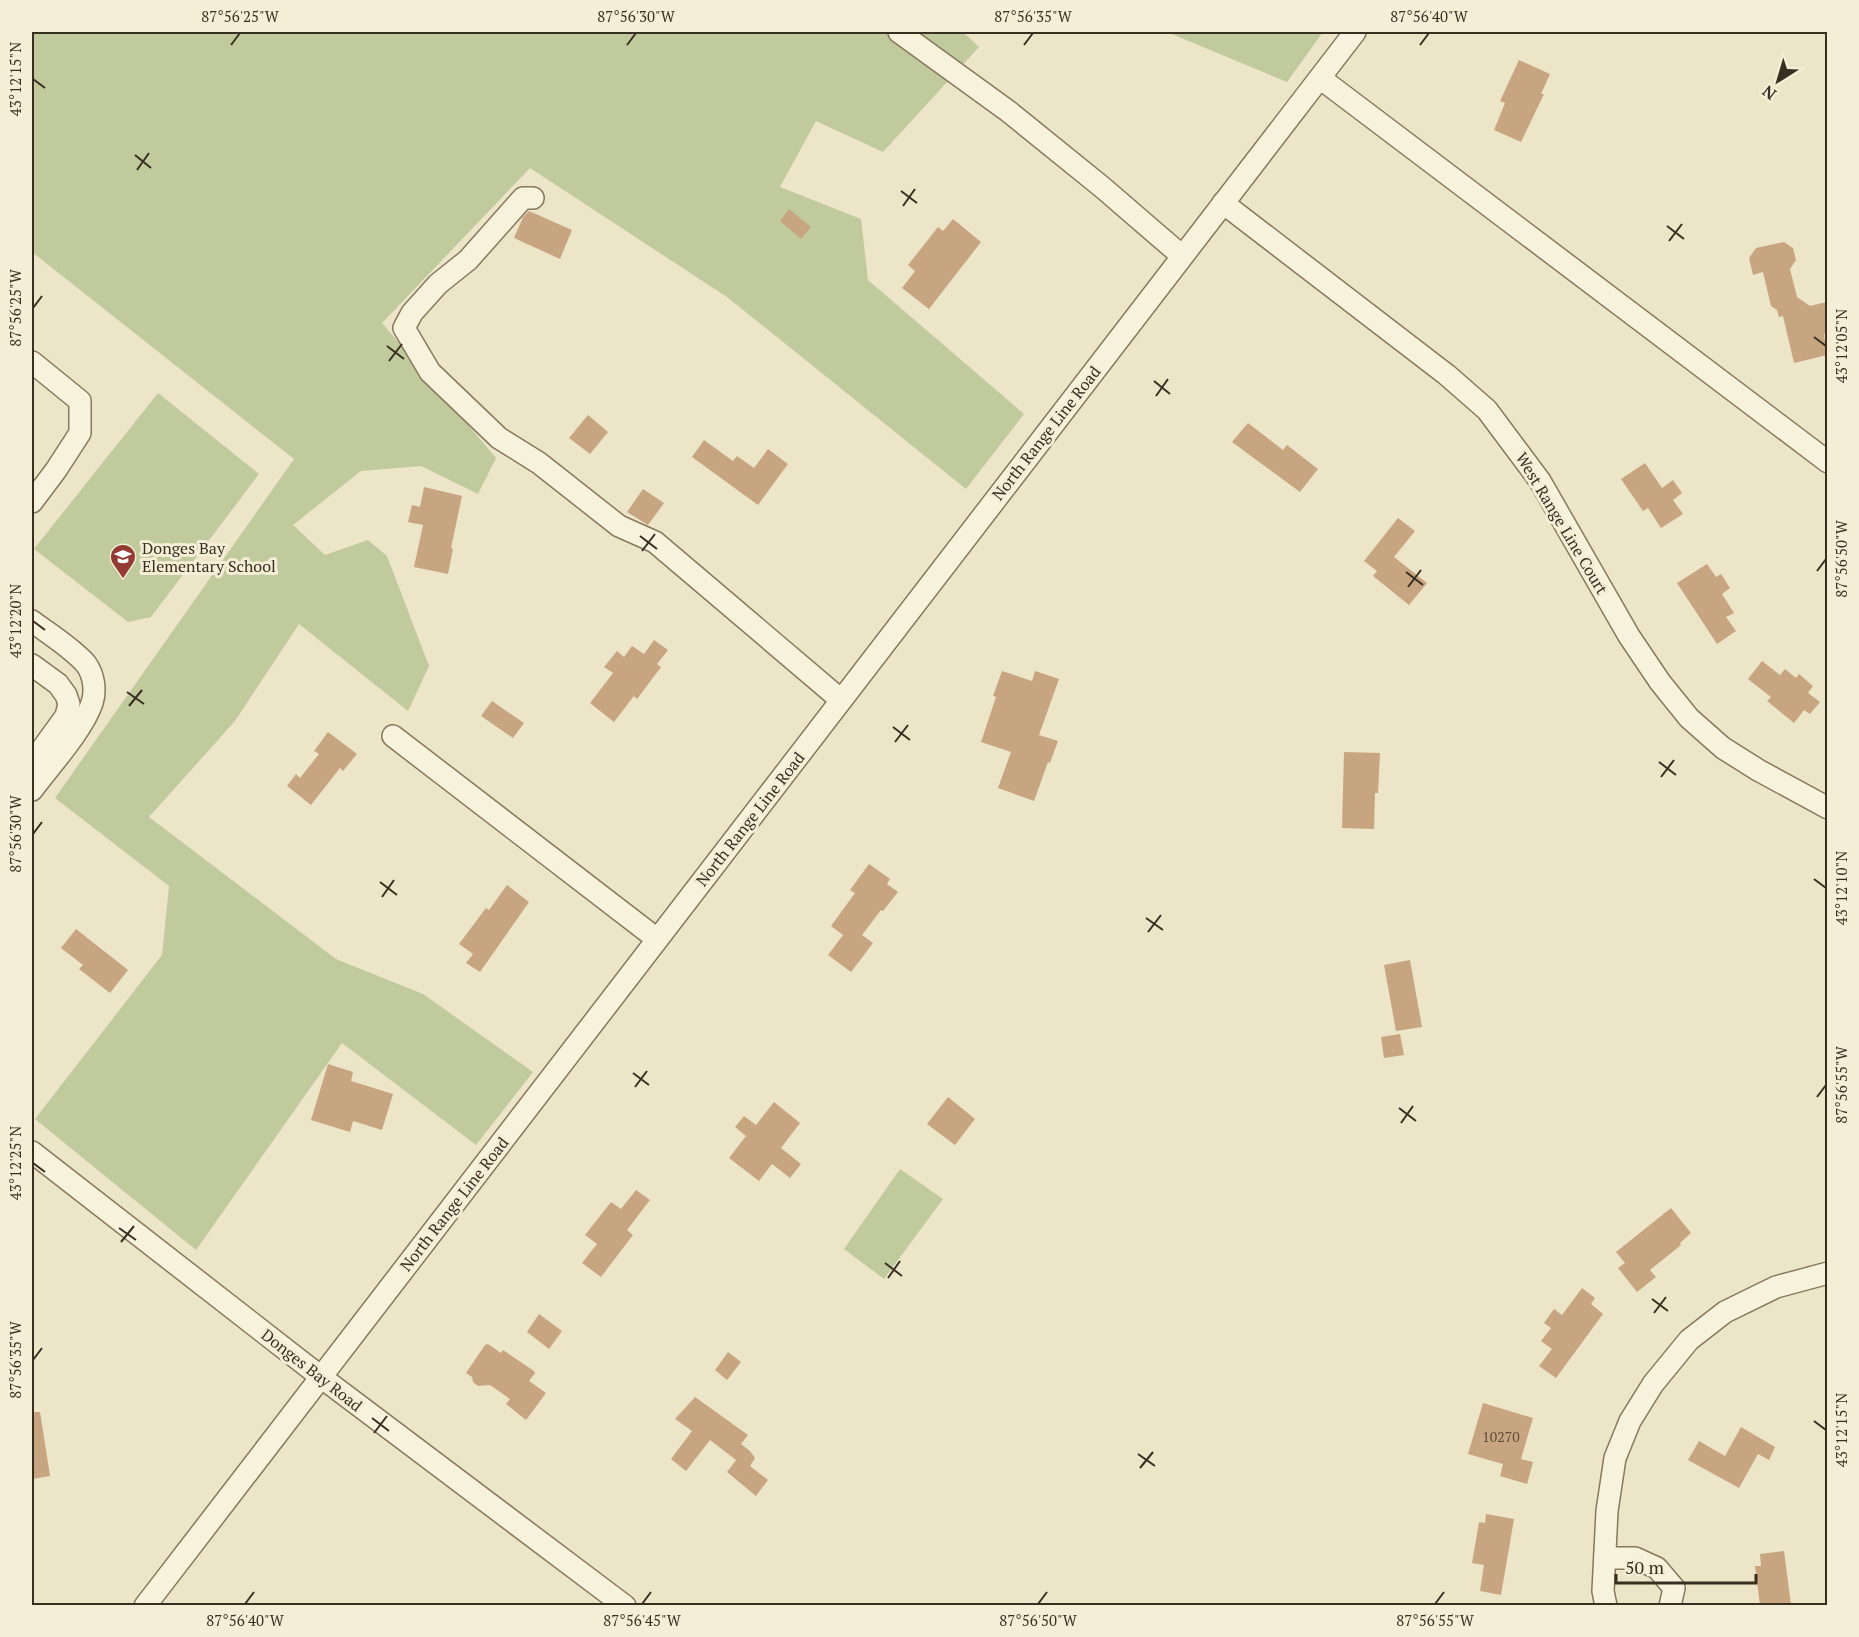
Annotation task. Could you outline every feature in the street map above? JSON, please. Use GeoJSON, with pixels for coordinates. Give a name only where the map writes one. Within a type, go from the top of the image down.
{"type":"FeatureCollection","features":[{"type":"Feature","properties":{"kind":"street"},"geometry":{"type":"LineString","coordinates":[[900,32],[1008,111],[1182,256]]}},
{"type":"Feature","properties":{"kind":"street","name":"North Range Line Road"},"geometry":{"type":"LineString","coordinates":[[145,1605],[1355,32]]}},
{"type":"Feature","properties":{"kind":"street"},"geometry":{"type":"LineString","coordinates":[[1320,78],[1827,462]]}},
{"type":"Feature","properties":{"kind":"street"},"geometry":{"type":"LineString","coordinates":[[533,198],[524,198],[468,260],[438,284],[412,313],[404,328],[430,372],[499,438],[539,463],[619,526],[656,542],[841,700]]}},
{"type":"Feature","properties":{"kind":"street","name":"West Range Line Court"},"geometry":{"type":"LineString","coordinates":[[1223,203],[1447,375],[1487,410],[1540,480],[1629,636],[1660,682],[1689,718],[1723,748],[1827,808]]}},
{"type":"Feature","properties":{"kind":"street"},"geometry":{"type":"LineString","coordinates":[[32,362],[80,401],[80,433],[32,502]]}},
{"type":"Feature","properties":{"kind":"street"},"geometry":{"type":"LineString","coordinates":[[32,621],[87,665],[94,682],[93,702],[81,724],[32,790]]}},
{"type":"Feature","properties":{"kind":"street"},"geometry":{"type":"LineString","coordinates":[[32,665],[58,684],[69,704],[66,716],[39,738],[32,763]]}},
{"type":"Feature","properties":{"kind":"street"},"geometry":{"type":"LineString","coordinates":[[393,736],[657,939]]}},
{"type":"Feature","properties":{"kind":"street","name":"Donges Bay Road"},"geometry":{"type":"LineString","coordinates":[[32,1152],[321,1377],[625,1605]]}},
{"type":"Feature","properties":{"kind":"street"},"geometry":{"type":"LineString","coordinates":[[1606,1605],[1603,1591],[1607,1511],[1615,1458],[1630,1421],[1653,1384],[1689,1340],[1725,1312],[1776,1287],[1827,1273]]}},
{"type":"Feature","properties":{"kind":"street"},"geometry":{"type":"LineString","coordinates":[[1605,1558],[1635,1558],[1657,1568],[1674,1588],[1670,1605]]}},
{"type":"Feature","properties":{"kind":"green space"},"geometry":{"type":"Polygon","coordinates":[[[32,32],[963,32],[979,47],[883,152],[816,121],[780,187],[861,219],[868,280],[1024,414],[966,489],[727,297],[530,168],[382,323],[496,458],[478,494],[421,466],[361,471],[293,525],[325,555],[368,540],[387,556],[429,666],[408,711],[299,624],[235,721],[149,817],[336,959],[423,994],[533,1072],[476,1145],[342,1043],[196,1250],[35,1119],[162,955],[169,886],[55,798],[294,459],[32,252],[32,32]]]}},
{"type":"Feature","properties":{"kind":"green space"},"geometry":{"type":"Polygon","coordinates":[[[1167,32],[1323,32],[1287,82],[1167,32]]]}},
{"type":"Feature","properties":{"kind":"green space"},"geometry":{"type":"Polygon","coordinates":[[[158,393],[259,474],[151,617],[128,622],[34,549],[158,393]]]}},
{"type":"Feature","properties":{"kind":"green space"},"geometry":{"type":"Polygon","coordinates":[[[900,1169],[943,1199],[884,1279],[844,1249],[900,1169]]]}},
{"type":"Feature","properties":{"kind":"building"},"geometry":{"type":"Polygon","coordinates":[[[1519,60],[1550,74],[1541,94],[1544,94],[1521,142],[1494,130],[1505,103],[1500,101],[1519,60]]]}},
{"type":"Feature","properties":{"kind":"building"},"geometry":{"type":"Polygon","coordinates":[[[789,209],[811,227],[801,239],[780,221],[789,209]]]}},
{"type":"Feature","properties":{"kind":"building"},"geometry":{"type":"Polygon","coordinates":[[[529,211],[572,230],[560,259],[514,238],[523,217],[529,211]]]}},
{"type":"Feature","properties":{"kind":"building"},"geometry":{"type":"Polygon","coordinates":[[[953,219],[981,242],[929,309],[902,288],[915,271],[908,265],[938,227],[943,231],[953,219]]]}},
{"type":"Feature","properties":{"kind":"building"},"geometry":{"type":"Polygon","coordinates":[[[1784,242],[1793,248],[1796,260],[1790,269],[1797,297],[1810,306],[1827,302],[1827,330],[1824,335],[1827,355],[1794,363],[1783,316],[1779,317],[1777,310],[1771,306],[1763,272],[1753,275],[1749,258],[1756,248],[1784,242]]]}},
{"type":"Feature","properties":{"kind":"building"},"geometry":{"type":"Polygon","coordinates":[[[588,415],[608,432],[590,454],[569,438],[588,415]]]}},
{"type":"Feature","properties":{"kind":"building"},"geometry":{"type":"Polygon","coordinates":[[[1248,423],[1283,450],[1287,445],[1318,469],[1300,492],[1232,442],[1248,423]]]}},
{"type":"Feature","properties":{"kind":"building"},"geometry":{"type":"Polygon","coordinates":[[[704,440],[733,461],[737,456],[754,468],[768,449],[788,464],[758,505],[692,457],[704,440]]]}},
{"type":"Feature","properties":{"kind":"building"},"geometry":{"type":"Polygon","coordinates":[[[1645,463],[1662,488],[1673,480],[1682,493],[1673,500],[1683,514],[1661,528],[1648,508],[1643,511],[1621,479],[1645,463]]]}},
{"type":"Feature","properties":{"kind":"building"},"geometry":{"type":"Polygon","coordinates":[[[424,487],[462,496],[448,574],[414,567],[423,525],[408,522],[412,505],[420,507],[424,487]]]}},
{"type":"Feature","properties":{"kind":"building"},"geometry":{"type":"Polygon","coordinates":[[[643,489],[664,503],[648,525],[627,512],[643,489]]]}},
{"type":"Feature","properties":{"kind":"building"},"geometry":{"type":"Polygon","coordinates":[[[1398,518],[1415,531],[1394,557],[1427,583],[1409,605],[1373,576],[1377,571],[1364,561],[1398,518]]]}},
{"type":"Feature","properties":{"kind":"building"},"geometry":{"type":"Polygon","coordinates":[[[1707,564],[1716,577],[1721,574],[1730,588],[1722,594],[1734,613],[1726,617],[1736,631],[1717,644],[1677,583],[1707,564]]]}},
{"type":"Feature","properties":{"kind":"building"},"geometry":{"type":"Polygon","coordinates":[[[654,640],[668,650],[657,664],[661,667],[637,699],[634,696],[614,722],[590,703],[613,673],[604,667],[617,651],[624,657],[632,646],[644,654],[654,640]]]}},
{"type":"Feature","properties":{"kind":"building"},"geometry":{"type":"Polygon","coordinates":[[[1762,661],[1780,675],[1785,669],[1796,678],[1799,674],[1813,686],[1808,693],[1820,702],[1810,714],[1804,710],[1794,723],[1767,701],[1771,697],[1748,679],[1762,661]]]}},
{"type":"Feature","properties":{"kind":"building"},"geometry":{"type":"Polygon","coordinates":[[[1002,671],[1032,681],[1035,671],[1059,679],[1039,735],[1058,741],[1034,801],[998,788],[1011,752],[981,742],[1002,671]]]}},
{"type":"Feature","properties":{"kind":"building"},"geometry":{"type":"Polygon","coordinates":[[[492,701],[524,723],[513,738],[481,716],[492,701]]]}},
{"type":"Feature","properties":{"kind":"building"},"geometry":{"type":"Polygon","coordinates":[[[328,732],[357,754],[343,771],[340,768],[311,805],[287,786],[296,774],[300,778],[319,754],[314,751],[328,732]]]}},
{"type":"Feature","properties":{"kind":"building"},"geometry":{"type":"Polygon","coordinates":[[[1344,752],[1380,753],[1378,793],[1375,793],[1374,829],[1342,828],[1344,752]]]}},
{"type":"Feature","properties":{"kind":"building"},"geometry":{"type":"Polygon","coordinates":[[[869,864],[890,879],[887,884],[898,892],[862,935],[873,943],[851,972],[828,955],[843,935],[831,926],[855,893],[850,890],[869,864]]]}},
{"type":"Feature","properties":{"kind":"building"},"geometry":{"type":"Polygon","coordinates":[[[507,885],[529,902],[480,972],[466,963],[473,954],[459,944],[486,908],[489,910],[507,885]]]}},
{"type":"Feature","properties":{"kind":"building"},"geometry":{"type":"Polygon","coordinates":[[[76,929],[128,970],[110,993],[79,969],[83,965],[61,948],[76,929]]]}},
{"type":"Feature","properties":{"kind":"building"},"geometry":{"type":"Polygon","coordinates":[[[1410,960],[1422,1027],[1396,1031],[1384,965],[1410,960]]]}},
{"type":"Feature","properties":{"kind":"building"},"geometry":{"type":"Polygon","coordinates":[[[1400,1034],[1404,1055],[1384,1058],[1381,1037],[1400,1034]]]}},
{"type":"Feature","properties":{"kind":"building"},"geometry":{"type":"Polygon","coordinates":[[[328,1064],[353,1072],[351,1081],[393,1094],[382,1130],[353,1121],[350,1132],[311,1120],[328,1064]]]}},
{"type":"Feature","properties":{"kind":"building"},"geometry":{"type":"Polygon","coordinates":[[[948,1097],[975,1119],[955,1145],[927,1124],[948,1097]]]}},
{"type":"Feature","properties":{"kind":"building"},"geometry":{"type":"Polygon","coordinates":[[[774,1102],[800,1123],[781,1148],[801,1164],[790,1178],[772,1164],[759,1181],[729,1158],[746,1136],[735,1127],[744,1116],[756,1125],[774,1102]]]}},
{"type":"Feature","properties":{"kind":"building"},"geometry":{"type":"Polygon","coordinates":[[[636,1190],[650,1200],[627,1230],[633,1235],[601,1277],[582,1263],[597,1244],[585,1235],[611,1202],[621,1209],[636,1190]]]}},
{"type":"Feature","properties":{"kind":"building"},"geometry":{"type":"Polygon","coordinates":[[[1671,1208],[1691,1233],[1680,1243],[1681,1245],[1650,1270],[1656,1277],[1637,1292],[1618,1268],[1625,1263],[1616,1252],[1671,1208]]]}},
{"type":"Feature","properties":{"kind":"building"},"geometry":{"type":"Polygon","coordinates":[[[1582,1288],[1595,1298],[1591,1304],[1603,1314],[1556,1378],[1539,1366],[1552,1349],[1541,1341],[1551,1328],[1544,1323],[1554,1309],[1562,1315],[1582,1288]]]}},
{"type":"Feature","properties":{"kind":"building"},"geometry":{"type":"Polygon","coordinates":[[[539,1314],[562,1331],[549,1349],[527,1332],[539,1314]]]}},
{"type":"Feature","properties":{"kind":"building"},"geometry":{"type":"Polygon","coordinates":[[[488,1344],[501,1353],[503,1350],[534,1371],[529,1381],[546,1393],[526,1420],[506,1404],[510,1399],[490,1385],[478,1386],[466,1373],[488,1344]]]}},
{"type":"Feature","properties":{"kind":"building"},"geometry":{"type":"Polygon","coordinates":[[[728,1352],[741,1362],[727,1380],[715,1370],[728,1352]]]}},
{"type":"Feature","properties":{"kind":"building"},"geometry":{"type":"Polygon","coordinates":[[[695,1397],[748,1435],[741,1444],[755,1458],[750,1466],[768,1480],[756,1496],[727,1472],[736,1460],[710,1440],[686,1471],[671,1459],[692,1431],[675,1419],[695,1397]]]}},
{"type":"Feature","properties":{"kind":"building"},"geometry":{"type":"Polygon","coordinates":[[[1483,1403],[1533,1418],[1521,1459],[1533,1462],[1527,1484],[1500,1476],[1503,1464],[1468,1454],[1483,1403]]]}},
{"type":"Feature","properties":{"kind":"building"},"geometry":{"type":"Polygon","coordinates":[[[32,1412],[40,1412],[50,1476],[32,1479],[32,1412]]]}},
{"type":"Feature","properties":{"kind":"building"},"geometry":{"type":"Polygon","coordinates":[[[1741,1427],[1775,1447],[1769,1460],[1758,1454],[1739,1488],[1688,1460],[1699,1441],[1725,1456],[1741,1427]]]}},
{"type":"Feature","properties":{"kind":"building"},"geometry":{"type":"Polygon","coordinates":[[[1486,1514],[1514,1519],[1501,1595],[1480,1591],[1484,1565],[1472,1563],[1479,1522],[1485,1523],[1486,1514]]]}},
{"type":"Feature","properties":{"kind":"building"},"geometry":{"type":"Polygon","coordinates":[[[1784,1551],[1791,1605],[1760,1605],[1755,1566],[1761,1566],[1760,1554],[1784,1551]]]}},
{"type":"Feature","properties":{"kind":"place","name":"Donges Bay Elementary School"},"geometry":{"type":"Point","coordinates":[123,580]}}]}
